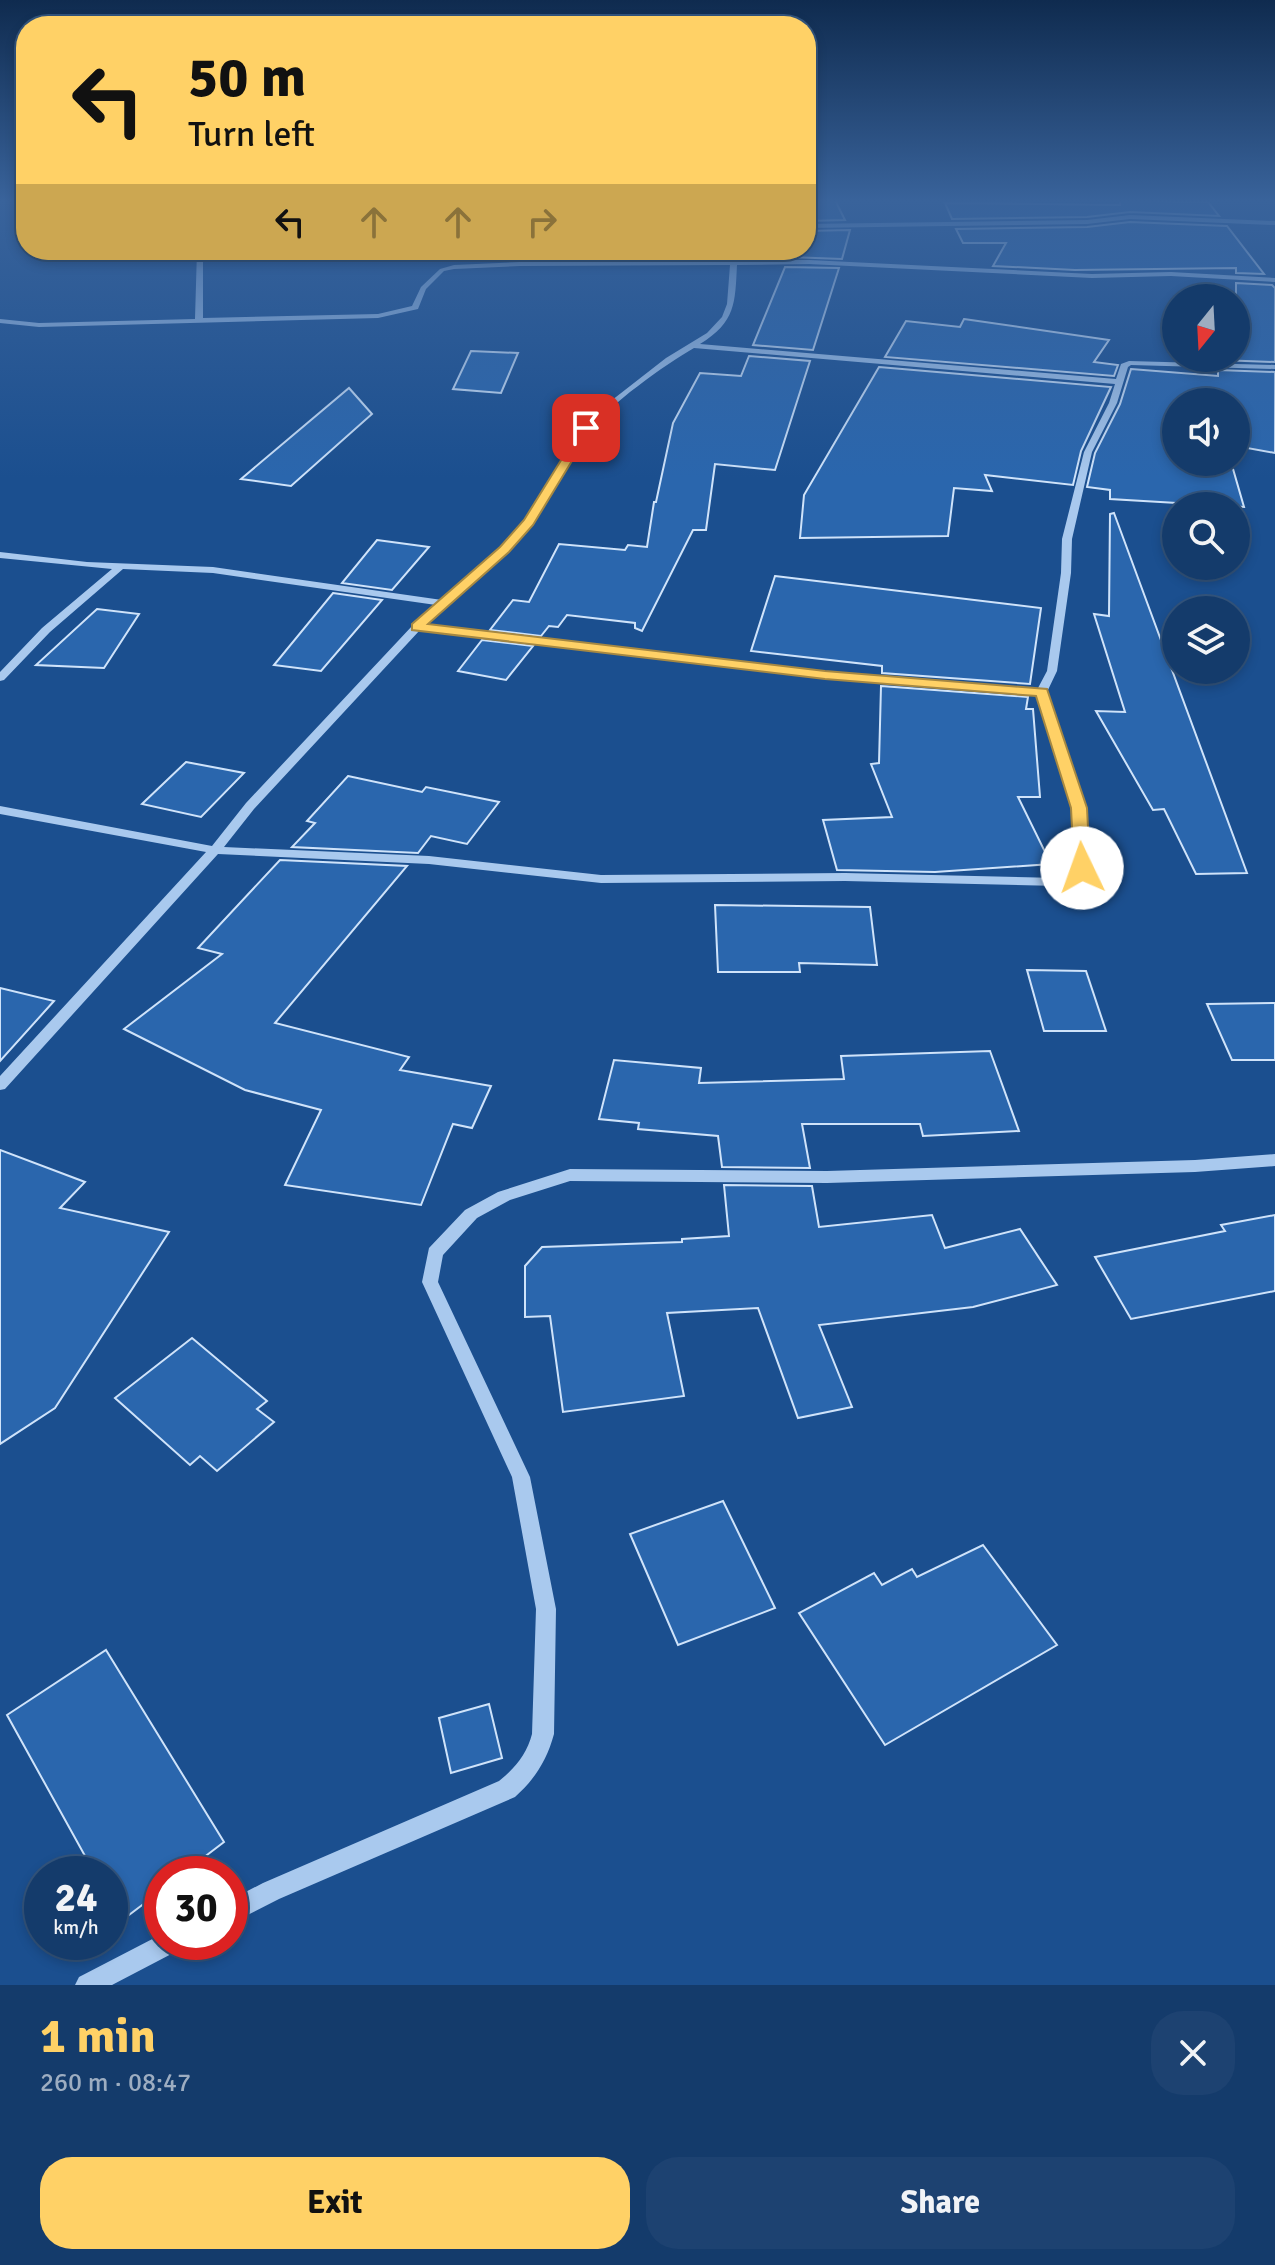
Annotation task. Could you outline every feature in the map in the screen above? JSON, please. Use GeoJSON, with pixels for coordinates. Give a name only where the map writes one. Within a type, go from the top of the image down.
{"type":"FeatureCollection","features":[{"type":"Feature","properties":{"kind":"street"},"geometry":{"type":"LineString","coordinates":[[199,293],[199,319]]}},
{"type":"Feature","properties":{"kind":"street"},"geometry":{"type":"LineString","coordinates":[[0,321],[39,325],[199,319],[354,318],[400,313],[415,307],[421,293]]}},
{"type":"Feature","properties":{"kind":"street"},"geometry":{"type":"LineString","coordinates":[[0,1085],[215,850],[250,806],[417,627],[504,549],[529,522],[586,428],[669,360],[710,335],[725,318],[732,293]]}},
{"type":"Feature","properties":{"kind":"street"},"geometry":{"type":"LineString","coordinates":[[694,346],[1120,382]]}},
{"type":"Feature","properties":{"kind":"street"},"geometry":{"type":"LineString","coordinates":[[0,810],[215,850],[429,860],[611,879],[845,877],[1059,882],[1074,877],[1082,868],[1079,808],[1042,692],[1052,671],[1066,573],[1067,539],[1088,452],[1113,403],[1124,366],[1136,361],[1275,367]]}},
{"type":"Feature","properties":{"kind":"street"},"geometry":{"type":"LineString","coordinates":[[0,555],[121,566],[213,570],[444,603]]}},
{"type":"Feature","properties":{"kind":"street"},"geometry":{"type":"LineString","coordinates":[[0,678],[46,630],[121,566]]}},
{"type":"Feature","properties":{"kind":"street"},"geometry":{"type":"LineString","coordinates":[[417,627],[825,675],[1042,692]]}},
{"type":"Feature","properties":{"kind":"street"},"geometry":{"type":"LineString","coordinates":[[248,1903],[507,1789],[526,1773],[539,1754],[543,1734],[546,1609],[521,1477],[430,1282],[435,1253],[471,1214],[504,1196],[570,1175],[827,1177],[1180,1167],[1275,1160]]}},
{"type":"Feature","properties":{"kind":"street"},"geometry":{"type":"LineString","coordinates":[[87,1985],[144,1956]]}},
{"type":"Feature","properties":{"kind":"building"},"geometry":{"type":"Polygon","coordinates":[[[774,293],[831,293],[813,350],[753,345],[774,293]]]}},
{"type":"Feature","properties":{"kind":"building"},"geometry":{"type":"Polygon","coordinates":[[[1250,293],[1275,293],[1275,362],[1250,361],[1250,293]]]}},
{"type":"Feature","properties":{"kind":"building"},"geometry":{"type":"Polygon","coordinates":[[[964,319],[1109,340],[1094,362],[1118,365],[1114,376],[885,357],[906,321],[960,327],[964,319]]]}},
{"type":"Feature","properties":{"kind":"building"},"geometry":{"type":"Polygon","coordinates":[[[471,351],[518,353],[501,393],[453,389],[471,351]]]}},
{"type":"Feature","properties":{"kind":"building"},"geometry":{"type":"Polygon","coordinates":[[[749,356],[810,361],[775,470],[715,464],[706,530],[693,530],[642,631],[635,628],[635,623],[567,615],[558,627],[549,626],[541,636],[490,630],[513,600],[529,602],[559,544],[625,550],[628,545],[647,547],[673,423],[700,373],[741,376],[749,356]]]}},
{"type":"Feature","properties":{"kind":"building"},"geometry":{"type":"Polygon","coordinates":[[[879,367],[1111,387],[1081,451],[1073,485],[985,475],[992,491],[954,488],[948,536],[800,538],[804,495],[879,367]]]}},
{"type":"Feature","properties":{"kind":"building"},"geometry":{"type":"Polygon","coordinates":[[[1131,369],[1218,376],[1218,372],[1275,372],[1275,453],[1250,449],[1250,388],[1162,388],[1162,476],[1235,476],[1240,492],[1162,492],[1162,502],[1110,499],[1110,490],[1087,487],[1095,453],[1120,404],[1131,369]]]}},
{"type":"Feature","properties":{"kind":"building"},"geometry":{"type":"Polygon","coordinates":[[[349,388],[372,414],[291,486],[241,479],[349,388]]]}},
{"type":"Feature","properties":{"kind":"building"},"geometry":{"type":"Polygon","coordinates":[[[1114,513],[1162,643],[1162,684],[1177,684],[1247,873],[1196,874],[1164,809],[1153,810],[1096,711],[1125,712],[1094,614],[1109,616],[1110,514],[1114,513]]]}},
{"type":"Feature","properties":{"kind":"building"},"geometry":{"type":"Polygon","coordinates":[[[377,540],[429,547],[392,590],[342,583],[377,540]]]}},
{"type":"Feature","properties":{"kind":"building"},"geometry":{"type":"Polygon","coordinates":[[[775,576],[1041,608],[1030,684],[882,673],[882,666],[751,651],[775,576]]]}},
{"type":"Feature","properties":{"kind":"building"},"geometry":{"type":"Polygon","coordinates":[[[333,593],[382,600],[321,671],[274,665],[333,593]]]}},
{"type":"Feature","properties":{"kind":"building"},"geometry":{"type":"Polygon","coordinates":[[[97,609],[139,614],[104,668],[36,665],[97,609]]]}},
{"type":"Feature","properties":{"kind":"building"},"geometry":{"type":"Polygon","coordinates":[[[482,640],[533,646],[506,680],[458,671],[482,640]]]}},
{"type":"Feature","properties":{"kind":"building"},"geometry":{"type":"Polygon","coordinates":[[[881,686],[1028,697],[1026,709],[1033,709],[1040,797],[1018,797],[1051,864],[935,872],[837,870],[823,820],[892,817],[871,764],[879,763],[881,686]]]}},
{"type":"Feature","properties":{"kind":"building"},"geometry":{"type":"Polygon","coordinates":[[[186,762],[244,773],[201,817],[142,804],[186,762]]]}},
{"type":"Feature","properties":{"kind":"building"},"geometry":{"type":"Polygon","coordinates":[[[348,776],[422,792],[426,787],[499,802],[467,844],[431,836],[418,853],[292,847],[315,823],[307,821],[348,776]]]}},
{"type":"Feature","properties":{"kind":"building"},"geometry":{"type":"Polygon","coordinates":[[[280,860],[407,866],[275,1023],[409,1057],[400,1070],[491,1086],[472,1128],[453,1124],[421,1205],[285,1185],[321,1110],[245,1090],[124,1029],[222,954],[198,948],[280,860]]]}},
{"type":"Feature","properties":{"kind":"building"},"geometry":{"type":"Polygon","coordinates":[[[715,905],[870,907],[877,965],[799,963],[800,972],[718,972],[715,905]]]}},
{"type":"Feature","properties":{"kind":"building"},"geometry":{"type":"Polygon","coordinates":[[[1027,970],[1086,971],[1106,1031],[1044,1031],[1027,970]]]}},
{"type":"Feature","properties":{"kind":"building"},"geometry":{"type":"Polygon","coordinates":[[[0,988],[54,1001],[0,1061],[0,988]]]}},
{"type":"Feature","properties":{"kind":"building"},"geometry":{"type":"Polygon","coordinates":[[[1275,1003],[1275,1060],[1232,1060],[1207,1004],[1275,1003]]]}},
{"type":"Feature","properties":{"kind":"building"},"geometry":{"type":"Polygon","coordinates":[[[990,1051],[1019,1131],[923,1136],[920,1124],[802,1124],[810,1168],[722,1167],[718,1136],[638,1129],[639,1123],[599,1119],[614,1060],[701,1068],[699,1083],[844,1079],[841,1056],[990,1051]]]}},
{"type":"Feature","properties":{"kind":"building"},"geometry":{"type":"Polygon","coordinates":[[[0,1150],[85,1182],[60,1208],[169,1232],[55,1408],[0,1444],[0,1150]]]}},
{"type":"Feature","properties":{"kind":"building"},"geometry":{"type":"Polygon","coordinates":[[[724,1185],[812,1186],[819,1227],[932,1215],[945,1248],[1020,1229],[1057,1285],[973,1307],[819,1325],[852,1407],[798,1418],[758,1308],[667,1313],[684,1396],[563,1412],[550,1316],[525,1317],[525,1266],[542,1247],[682,1242],[682,1239],[729,1236],[724,1185]]]}},
{"type":"Feature","properties":{"kind":"building"},"geometry":{"type":"Polygon","coordinates":[[[1275,1215],[1275,1291],[1131,1319],[1095,1257],[1225,1231],[1221,1225],[1275,1215]]]}},
{"type":"Feature","properties":{"kind":"building"},"geometry":{"type":"Polygon","coordinates":[[[192,1338],[267,1401],[257,1409],[274,1422],[217,1471],[200,1456],[190,1465],[115,1398],[192,1338]]]}},
{"type":"Feature","properties":{"kind":"building"},"geometry":{"type":"Polygon","coordinates":[[[723,1501],[775,1608],[678,1645],[630,1534],[723,1501]]]}},
{"type":"Feature","properties":{"kind":"building"},"geometry":{"type":"Polygon","coordinates":[[[983,1545],[1057,1645],[885,1745],[799,1613],[874,1573],[882,1585],[912,1569],[917,1577],[983,1545]]]}},
{"type":"Feature","properties":{"kind":"building"},"geometry":{"type":"Polygon","coordinates":[[[106,1650],[224,1842],[206,1856],[144,1856],[144,1904],[128,1916],[128,1856],[85,1856],[7,1715],[106,1650]]]}},
{"type":"Feature","properties":{"kind":"building"},"geometry":{"type":"Polygon","coordinates":[[[489,1704],[502,1758],[451,1773],[439,1718],[489,1704]]]}},
{"type":"Feature","properties":{"kind":"route"},"geometry":{"type":"LineString","coordinates":[[586,428],[529,522],[504,549],[417,627],[825,675],[1042,692],[1079,808],[1082,868]]}}]}
